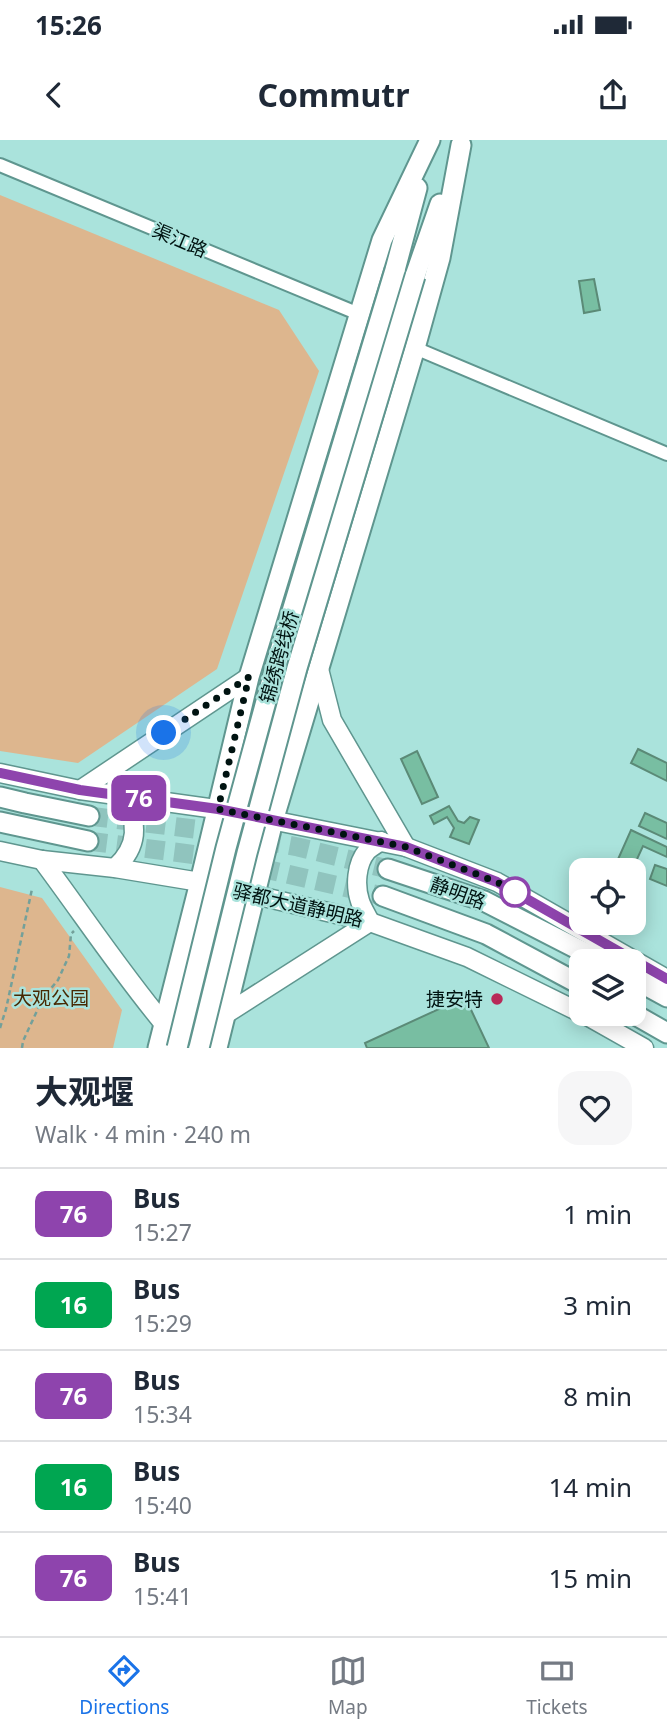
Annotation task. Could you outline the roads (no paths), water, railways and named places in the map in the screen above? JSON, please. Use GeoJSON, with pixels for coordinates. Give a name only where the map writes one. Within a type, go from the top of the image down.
{"type":"FeatureCollection","features":[{"type":"Feature","properties":{"kind":"main road","name":"锦绣跨线桥"},"geometry":{"type":"LineString","coordinates":[[177,1048],[226,848],[277,661],[395,270],[430,140]]}},
{"type":"Feature","properties":{"kind":"main road"},"geometry":{"type":"LineString","coordinates":[[158,1048],[249,677],[382,240],[430,140]]}},
{"type":"Feature","properties":{"kind":"main road","name":"锦绣跨线桥"},"geometry":{"type":"LineString","coordinates":[[199,1048],[247,853],[297,668],[415,276],[462,142]]}},
{"type":"Feature","properties":{"kind":"main road"},"geometry":{"type":"LineString","coordinates":[[217,1048],[273,821],[440,258],[462,142]]}},
{"type":"Feature","properties":{"kind":"main road"},"geometry":{"type":"LineString","coordinates":[[0,797],[89,816]]}},
{"type":"Feature","properties":{"kind":"main road"},"geometry":{"type":"LineString","coordinates":[[0,822],[88,841]]}},
{"type":"Feature","properties":{"kind":"main road","name":"静明路"},"geometry":{"type":"LineString","coordinates":[[388,869],[484,901],[578,949]]}},
{"type":"Feature","properties":{"kind":"main road","name":"静明路"},"geometry":{"type":"LineString","coordinates":[[383,896],[486,934],[569,979]]}},
{"type":"Feature","properties":{"kind":"main road"},"geometry":{"type":"LineString","coordinates":[[646,986],[667,997]]}},
{"type":"Feature","properties":{"kind":"main road"},"geometry":{"type":"LineString","coordinates":[[646,1021],[667,1033]]}},
{"type":"Feature","properties":{"kind":"street","name":"渠江路"},"geometry":{"type":"LineString","coordinates":[[0,165],[359,314]]}},
{"type":"Feature","properties":{"kind":"street"},"geometry":{"type":"LineString","coordinates":[[415,348],[667,454]]}},
{"type":"Feature","properties":{"kind":"street"},"geometry":{"type":"LineString","coordinates":[[319,669],[332,720],[406,847]]}},
{"type":"Feature","properties":{"kind":"street"},"geometry":{"type":"LineString","coordinates":[[80,790],[249,677]]}},
{"type":"Feature","properties":{"kind":"street"},"geometry":{"type":"LineString","coordinates":[[0,773],[80,790],[218,809],[406,847],[497,882],[667,979]]}},
{"type":"Feature","properties":{"kind":"street"},"geometry":{"type":"LineString","coordinates":[[115,868],[127,858],[135,826],[131,809],[122,795]]}},
{"type":"Feature","properties":{"kind":"street"},"geometry":{"type":"LineString","coordinates":[[226,1014],[370,922],[360,902],[358,871],[369,849],[381,841]]}},
{"type":"Feature","properties":{"kind":"street","name":"驿都大道静明路"},"geometry":{"type":"LineString","coordinates":[[0,851],[42,860],[115,868],[200,882],[370,922],[467,957],[569,1007]]}},
{"type":"Feature","properties":{"kind":"street"},"geometry":{"type":"LineString","coordinates":[[42,860],[136,990],[164,1024]]}},
{"type":"Feature","properties":{"kind":"street","name":"驿都大道静明路"},"geometry":{"type":"LineString","coordinates":[[605,1026],[644,1048]]}},
{"type":"Feature","properties":{"kind":"tunnel"},"geometry":{"type":"LineString","coordinates":[[89,816],[219,832],[298,847],[388,869]]}},
{"type":"Feature","properties":{"kind":"tunnel"},"geometry":{"type":"LineString","coordinates":[[88,841],[213,857],[383,896]]}},
{"type":"Feature","properties":{"kind":"place","name":"捷安特"},"geometry":{"type":"Point","coordinates":[497,999]}},
{"type":"Feature","properties":{"kind":"park label","name":"大观公园"},"geometry":{"type":"Point","coordinates":[51,998]}}]}
